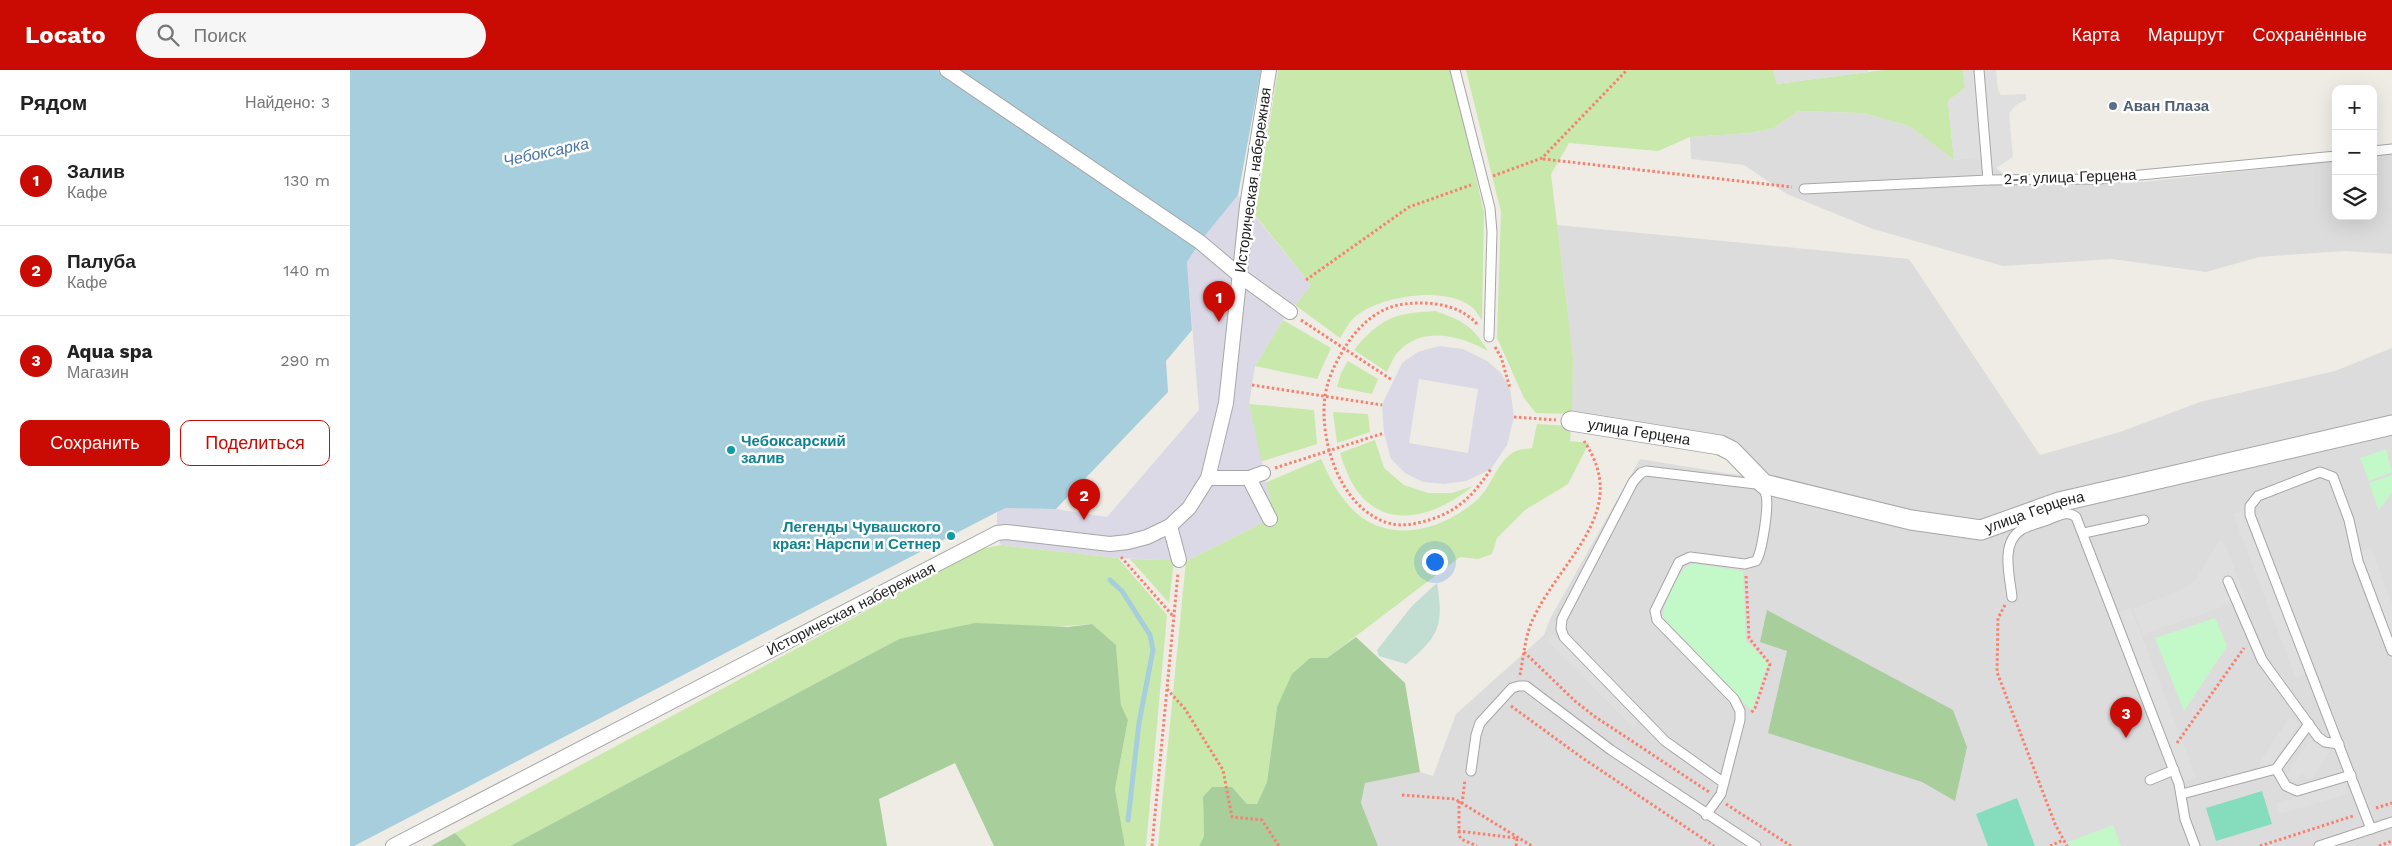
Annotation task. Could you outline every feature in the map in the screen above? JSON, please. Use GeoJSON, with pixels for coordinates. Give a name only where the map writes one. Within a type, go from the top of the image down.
{"type":"FeatureCollection","features":[{"type":"Feature","properties":{"kind":"street"},"geometry":{"type":"LineString","coordinates":[[947,70],[1200,242],[1290,312]]}},
{"type":"Feature","properties":{"kind":"street","name":"Историческая набережная"},"geometry":{"type":"LineString","coordinates":[[393,846],[997,534],[1006,532],[1110,544],[1147,537],[1170,526],[1189,508],[1208,478],[1226,404],[1247,206],[1269,70]]}},
{"type":"Feature","properties":{"kind":"street","name":"улица Герцена"},"geometry":{"type":"LineString","coordinates":[[1571,421],[1720,445],[1732,451],[1764,484],[1912,520],[1981,530],[2059,502],[2392,425]]}},
{"type":"Feature","properties":{"kind":"street"},"geometry":{"type":"LineString","coordinates":[[1208,478],[1249,478],[1263,473]]}},
{"type":"Feature","properties":{"kind":"street"},"geometry":{"type":"LineString","coordinates":[[1249,478],[1270,519]]}},
{"type":"Feature","properties":{"kind":"street"},"geometry":{"type":"LineString","coordinates":[[1170,526],[1180,560]]}},
{"type":"Feature","properties":{"kind":"lane"},"geometry":{"type":"LineString","coordinates":[[1455,70],[1490,208],[1492,232],[1489,337]]}},
{"type":"Feature","properties":{"kind":"lane"},"geometry":{"type":"LineString","coordinates":[[1979,70],[1988,180]]}},
{"type":"Feature","properties":{"kind":"lane"},"geometry":{"type":"LineString","coordinates":[[2377,151],[2392,149]]}},
{"type":"Feature","properties":{"kind":"lane","name":"2-я улица Герцена"},"geometry":{"type":"LineString","coordinates":[[1804,188],[1988,180],[2099,179],[2332,156]]}},
{"type":"Feature","properties":{"kind":"lane"},"geometry":{"type":"LineString","coordinates":[[1706,815],[1719,798],[1724,783],[1740,720],[1740,711],[1734,699],[1657,620],[1655,611],[1679,562],[1684,558],[1690,557],[1745,564],[1756,561],[1760,552],[1767,501],[1765,491],[1761,487],[1646,471],[1641,472],[1633,482],[1561,624],[1564,637],[1660,736],[1724,783]]}},
{"type":"Feature","properties":{"kind":"lane"},"geometry":{"type":"LineString","coordinates":[[2371,829],[2250,514],[2250,506],[2258,496],[2320,472],[2326,472],[2333,477],[2349,520],[2358,561],[2392,651]]}},
{"type":"Feature","properties":{"kind":"lane"},"geometry":{"type":"LineString","coordinates":[[2012,597],[2008,555],[2010,543],[2020,530],[2070,513],[2076,516],[2084,533],[2088,552],[2174,770],[2182,794],[2185,819],[2195,846]]}},
{"type":"Feature","properties":{"kind":"lane"},"geometry":{"type":"LineString","coordinates":[[2084,533],[2144,520]]}},
{"type":"Feature","properties":{"kind":"lane"},"geometry":{"type":"LineString","coordinates":[[2228,580],[2252,638],[2268,668],[2308,724],[2322,740],[2339,744]]}},
{"type":"Feature","properties":{"kind":"lane"},"geometry":{"type":"LineString","coordinates":[[1468,773],[1477,729],[1484,717],[1512,688],[1519,686],[1530,689],[1611,750],[1706,815],[1756,846]]}},
{"type":"Feature","properties":{"kind":"lane"},"geometry":{"type":"LineString","coordinates":[[2182,794],[2276,769],[2308,724]]}},
{"type":"Feature","properties":{"kind":"lane"},"geometry":{"type":"LineString","coordinates":[[2276,769],[2286,786],[2297,791],[2351,775]]}},
{"type":"Feature","properties":{"kind":"lane"},"geometry":{"type":"LineString","coordinates":[[2150,780],[2174,770]]}},
{"type":"Feature","properties":{"kind":"lane"},"geometry":{"type":"LineString","coordinates":[[2319,846],[2392,822]]}},
{"type":"Feature","properties":{"kind":"path"},"geometry":{"type":"LineString","coordinates":[[1542,158],[1804,188]]}},
{"type":"Feature","properties":{"kind":"path"},"geometry":{"type":"LineString","coordinates":[[1491,469],[1476,491],[1460,506],[1438,518],[1401,525],[1388,523],[1362,508],[1350,495],[1338,474],[1330,449],[1324,414],[1325,396],[1336,362],[1356,331],[1370,318],[1386,309],[1401,304],[1420,303],[1442,305],[1458,310],[1474,320],[1489,337],[1501,357],[1510,388]]}},
{"type":"Feature","properties":{"kind":"path"},"geometry":{"type":"LineString","coordinates":[[1290,312],[1392,380]]}},
{"type":"Feature","properties":{"kind":"path"},"geometry":{"type":"LineString","coordinates":[[1252,384],[1382,405]]}},
{"type":"Feature","properties":{"kind":"path"},"geometry":{"type":"LineString","coordinates":[[1514,417],[1571,421],[1598,463],[1602,490],[1600,504],[1592,524],[1535,614],[1524,652],[1519,686]]}},
{"type":"Feature","properties":{"kind":"path"},"geometry":{"type":"LineString","coordinates":[[1263,473],[1330,449],[1384,433]]}},
{"type":"Feature","properties":{"kind":"path"},"geometry":{"type":"LineString","coordinates":[[1110,544],[1174,616]]}},
{"type":"Feature","properties":{"kind":"path"},"geometry":{"type":"LineString","coordinates":[[1152,846],[1180,560]]}},
{"type":"Feature","properties":{"kind":"path"},"geometry":{"type":"LineString","coordinates":[[1740,720],[1754,710],[1770,664],[1749,638],[1745,564]]}},
{"type":"Feature","properties":{"kind":"path"},"geometry":{"type":"LineString","coordinates":[[2012,597],[2001,609],[1998,618],[1997,672],[2063,840],[2068,846]]}},
{"type":"Feature","properties":{"kind":"path"},"geometry":{"type":"LineString","coordinates":[[2168,755],[2252,638]]}},
{"type":"Feature","properties":{"kind":"path"},"geometry":{"type":"LineString","coordinates":[[1524,652],[1594,716],[1791,846]]}},
{"type":"Feature","properties":{"kind":"path"},"geometry":{"type":"LineString","coordinates":[[1167,689],[1185,709],[1223,770],[1232,817],[1262,820],[1279,846]]}},
{"type":"Feature","properties":{"kind":"path"},"geometry":{"type":"LineString","coordinates":[[1501,699],[1581,757],[1714,846]]}},
{"type":"Feature","properties":{"kind":"path"},"geometry":{"type":"LineString","coordinates":[[1468,773],[1460,803],[1458,831],[1461,839],[1477,846]]}},
{"type":"Feature","properties":{"kind":"path"},"geometry":{"type":"LineString","coordinates":[[1402,796],[1452,798],[1532,846]]}},
{"type":"Feature","properties":{"kind":"path"},"geometry":{"type":"LineString","coordinates":[[2260,846],[2392,803]]}},
{"type":"Feature","properties":{"kind":"path"},"geometry":{"type":"LineString","coordinates":[[1458,831],[1518,838]]}},
{"type":"Feature","properties":{"kind":"path"},"geometry":{"type":"LineString","coordinates":[[1516,846],[1518,838]]}},
{"type":"Feature","properties":{"kind":"path"},"geometry":{"type":"LineString","coordinates":[[2050,846],[2063,840]]}},
{"type":"Feature","properties":{"kind":"path"},"geometry":{"type":"LineString","coordinates":[[2379,846],[2392,841]]}},
{"type":"Feature","properties":{"kind":"shaded area"},"geometry":{"type":"Polygon","coordinates":[[[937,70],[957,70],[1203,238],[1238,195],[1311,285],[1283,320],[1255,366],[1249,404],[1274,517],[1186,561],[1118,558],[1001,545],[997,533],[997,512],[1006,508],[1056,509],[1107,517],[1199,410],[1187,262],[1197,247],[937,70]]]}},
{"type":"Feature","properties":{"kind":"shaded area"},"geometry":{"type":"Polygon","coordinates":[[[1773,70],[1868,70],[1868,72],[1777,84],[1773,70]]]}},
{"type":"Feature","properties":{"kind":"shaded area"},"geometry":{"type":"Polygon","coordinates":[[[1963,70],[1996,70],[1998,90],[2001,95],[2026,94],[2026,100],[2016,105],[2009,113],[2013,157],[1996,168],[1974,157],[1954,160],[1948,101],[1965,88],[1963,70]]]}},
{"type":"Feature","properties":{"kind":"shaded area"},"geometry":{"type":"Polygon","coordinates":[[[1798,111],[1863,113],[1909,126],[1954,160],[1974,157],[1996,168],[2017,184],[2143,182],[2332,161],[2332,220],[2377,220],[2377,156],[2392,154],[2392,254],[2345,251],[2259,257],[2206,272],[2112,259],[2003,266],[1873,229],[1787,194],[1744,165],[1691,159],[1690,137],[1750,133],[1774,128],[1798,111]]]}},
{"type":"Feature","properties":{"kind":"shaded area"},"geometry":{"type":"Polygon","coordinates":[[[1557,225],[1909,259],[2040,455],[2120,432],[2200,402],[2335,371],[2392,348],[2392,425],[2059,502],[1992,534],[2058,508],[2392,430],[2392,846],[1378,846],[1361,803],[1365,782],[1420,772],[1433,776],[1456,714],[1544,635],[1550,619],[1640,459],[1756,478],[1732,451],[1571,421],[1573,357],[1557,225]]]}},
{"type":"Feature","properties":{"kind":"shaded area"},"geometry":{"type":"Polygon","coordinates":[[[1439,346],[1463,349],[1487,361],[1501,373],[1510,388],[1514,417],[1507,445],[1491,469],[1466,481],[1444,484],[1423,482],[1405,473],[1391,459],[1384,433],[1382,405],[1402,363],[1418,352],[1439,346]],[[1419,379],[1409,443],[1468,453],[1478,389],[1419,379]]]}},
{"type":"Feature","properties":{"kind":"shaded area"},"geometry":{"type":"Polygon","coordinates":[[[2244,510],[2307,674],[2296,678],[2233,514],[2244,510]]]}},
{"type":"Feature","properties":{"kind":"shaded area"},"geometry":{"type":"Polygon","coordinates":[[[2220,540],[2225,544],[2246,599],[2143,634],[2133,609],[2183,589],[2195,580],[2220,540]]]}},
{"type":"Feature","properties":{"kind":"shaded area"},"geometry":{"type":"Polygon","coordinates":[[[2371,548],[2392,604],[2392,640],[2360,552],[2371,548]]]}},
{"type":"Feature","properties":{"kind":"shaded area"},"geometry":{"type":"Polygon","coordinates":[[[2131,608],[2196,777],[2183,782],[2118,613],[2131,608]]]}},
{"type":"Feature","properties":{"kind":"shaded area"},"geometry":{"type":"Polygon","coordinates":[[[1554,634],[1639,722],[1633,728],[1547,640],[1554,634]]]}},
{"type":"Feature","properties":{"kind":"shaded area"},"geometry":{"type":"Polygon","coordinates":[[[2290,717],[2299,723],[2269,769],[2259,763],[2290,717]]]}},
{"type":"Feature","properties":{"kind":"shaded area"},"geometry":{"type":"Polygon","coordinates":[[[2310,739],[2330,752],[2311,780],[2301,774],[2296,782],[2286,775],[2310,739]]]}},
{"type":"Feature","properties":{"kind":"shaded area"},"geometry":{"type":"Polygon","coordinates":[[[2345,782],[2348,794],[2279,814],[2276,803],[2345,782]]]}},
{"type":"Feature","properties":{"kind":"green space"},"geometry":{"type":"Polygon","coordinates":[[[1278,70],[1452,70],[1484,213],[1482,320],[1473,308],[1461,301],[1431,295],[1414,296],[1381,303],[1367,309],[1349,323],[1340,338],[1295,305],[1311,285],[1255,215],[1278,70]]]}},
{"type":"Feature","properties":{"kind":"green space"},"geometry":{"type":"Polygon","coordinates":[[[1466,70],[1773,70],[1777,84],[1883,70],[1963,70],[1965,88],[1948,101],[1954,160],[1909,126],[1863,113],[1798,111],[1774,128],[1750,133],[1690,137],[1658,151],[1569,143],[1551,174],[1573,357],[1572,414],[1536,413],[1524,398],[1497,338],[1501,212],[1466,70]]]}},
{"type":"Feature","properties":{"kind":"green space"},"geometry":{"type":"Polygon","coordinates":[[[1435,311],[1466,325],[1483,342],[1488,351],[1454,338],[1430,336],[1419,338],[1396,354],[1387,372],[1354,350],[1372,331],[1389,319],[1409,313],[1435,311]]]}},
{"type":"Feature","properties":{"kind":"green space"},"geometry":{"type":"Polygon","coordinates":[[[1283,320],[1331,348],[1317,379],[1255,366],[1283,320]]]}},
{"type":"Feature","properties":{"kind":"green space"},"geometry":{"type":"Polygon","coordinates":[[[1348,361],[1378,379],[1372,394],[1337,387],[1341,373],[1348,361]]]}},
{"type":"Feature","properties":{"kind":"green space"},"geometry":{"type":"Polygon","coordinates":[[[1249,404],[1314,410],[1317,444],[1260,462],[1249,404]]]}},
{"type":"Feature","properties":{"kind":"green space"},"geometry":{"type":"Polygon","coordinates":[[[1333,412],[1368,414],[1370,432],[1337,443],[1333,412]]]}},
{"type":"Feature","properties":{"kind":"green space"},"geometry":{"type":"Polygon","coordinates":[[[1537,424],[1571,426],[1570,441],[1589,443],[1568,484],[1525,510],[1497,538],[1492,554],[1478,559],[1460,557],[1327,658],[1310,658],[1277,707],[1267,782],[1257,804],[1247,804],[1232,787],[1203,797],[1204,836],[1199,846],[1158,846],[1186,561],[1274,517],[1265,483],[1321,459],[1335,487],[1346,502],[1360,516],[1376,525],[1393,530],[1410,530],[1428,527],[1445,521],[1462,511],[1482,495],[1498,468],[1508,456],[1516,451],[1532,448],[1537,424]]]}},
{"type":"Feature","properties":{"kind":"green space"},"geometry":{"type":"Polygon","coordinates":[[[1375,440],[1384,468],[1404,485],[1428,493],[1452,493],[1473,486],[1448,503],[1419,514],[1389,514],[1375,508],[1362,497],[1355,487],[1340,453],[1375,440]]]}},
{"type":"Feature","properties":{"kind":"green space"},"geometry":{"type":"Polygon","coordinates":[[[2386,449],[2392,472],[2369,481],[2360,458],[2386,449]]]}},
{"type":"Feature","properties":{"kind":"green space"},"geometry":{"type":"Polygon","coordinates":[[[2392,475],[2392,492],[2379,510],[2369,483],[2392,475]]]}},
{"type":"Feature","properties":{"kind":"green space"},"geometry":{"type":"Polygon","coordinates":[[[1001,545],[1118,558],[1167,615],[1146,846],[1125,846],[1115,789],[1128,720],[1121,705],[1116,645],[1092,624],[899,639],[510,846],[467,846],[455,833],[981,549],[1001,545]]]}},
{"type":"Feature","properties":{"kind":"green space"},"geometry":{"type":"Polygon","coordinates":[[[1130,559],[1174,560],[1169,603],[1130,559]]]}},
{"type":"Feature","properties":{"kind":"green space"},"geometry":{"type":"Polygon","coordinates":[[[1697,564],[1743,571],[1746,641],[1768,663],[1752,711],[1663,617],[1668,598],[1679,576],[1687,566],[1697,564]]]}},
{"type":"Feature","properties":{"kind":"green space"},"geometry":{"type":"Polygon","coordinates":[[[1437,583],[1440,610],[1439,620],[1437,629],[1426,646],[1406,664],[1379,656],[1377,650],[1412,606],[1437,583]]]}},
{"type":"Feature","properties":{"kind":"green space"},"geometry":{"type":"Polygon","coordinates":[[[1767,610],[1953,710],[1967,747],[1955,801],[1922,782],[1768,733],[1787,651],[1760,642],[1767,610]]]}},
{"type":"Feature","properties":{"kind":"green space"},"geometry":{"type":"Polygon","coordinates":[[[2215,618],[2227,646],[2184,711],[2155,638],[2215,618]]]}},
{"type":"Feature","properties":{"kind":"green space"},"geometry":{"type":"Polygon","coordinates":[[[975,623],[1068,627],[1092,624],[1116,645],[1121,705],[1128,720],[1115,789],[1125,846],[994,846],[955,763],[879,799],[887,846],[510,846],[899,639],[975,623]]]}},
{"type":"Feature","properties":{"kind":"green space"},"geometry":{"type":"Polygon","coordinates":[[[1356,637],[1405,683],[1420,772],[1365,783],[1361,803],[1378,846],[1199,846],[1204,836],[1203,797],[1212,787],[1232,787],[1247,804],[1257,804],[1267,782],[1277,707],[1292,674],[1310,658],[1327,658],[1356,637]]]}},
{"type":"Feature","properties":{"kind":"green space"},"geometry":{"type":"Polygon","coordinates":[[[2262,791],[2272,824],[2216,841],[2206,808],[2262,791]]]}},
{"type":"Feature","properties":{"kind":"green space"},"geometry":{"type":"Polygon","coordinates":[[[2017,798],[2035,846],[1988,846],[1976,814],[2017,798]]]}},
{"type":"Feature","properties":{"kind":"green space"},"geometry":{"type":"Polygon","coordinates":[[[2113,825],[2121,846],[2071,846],[2068,842],[2113,825]]]}},
{"type":"Feature","properties":{"kind":"green space"},"geometry":{"type":"Polygon","coordinates":[[[455,833],[467,846],[431,846],[455,833]]]}},
{"type":"Feature","properties":{"kind":"water","name":"Чебоксарский залив"},"geometry":{"type":"Polygon","coordinates":[[[350,70],[937,70],[1197,247],[1187,262],[1192,330],[1166,361],[1168,392],[1056,509],[1006,508],[997,512],[354,846],[350,846],[350,70]]]}},
{"type":"Feature","properties":{"kind":"water"},"geometry":{"type":"Polygon","coordinates":[[[957,70],[1261,70],[1238,195],[1203,238],[957,70]]]}},
{"type":"Feature","properties":{"kind":"waterway"},"geometry":{"type":"LineString","coordinates":[[1110,580],[1122,591],[1150,635],[1153,650],[1139,723],[1128,820]]}},
{"type":"Feature","properties":{"kind":"place","name":"Аван Плаза"},"geometry":{"type":"Point","coordinates":[2113,106]}},
{"type":"Feature","properties":{"kind":"place","name":"Залив"},"geometry":{"type":"Point","coordinates":[1219,322]}},
{"type":"Feature","properties":{"kind":"place","name":"Чебоксарский залив"},"geometry":{"type":"Point","coordinates":[731,450]}},
{"type":"Feature","properties":{"kind":"place","name":"Палуба"},"geometry":{"type":"Point","coordinates":[1084,520]}},
{"type":"Feature","properties":{"kind":"place","name":"Легенды Чувашского края: Нарспи и Сетнер"},"geometry":{"type":"Point","coordinates":[951,536]}},
{"type":"Feature","properties":{"kind":"place","name":"Aqua spa"},"geometry":{"type":"Point","coordinates":[2126,738]}},
{"type":"Feature","properties":{"kind":"water label","name":"Чебоксарка"},"geometry":{"type":"Point","coordinates":[546,152]}}]}
